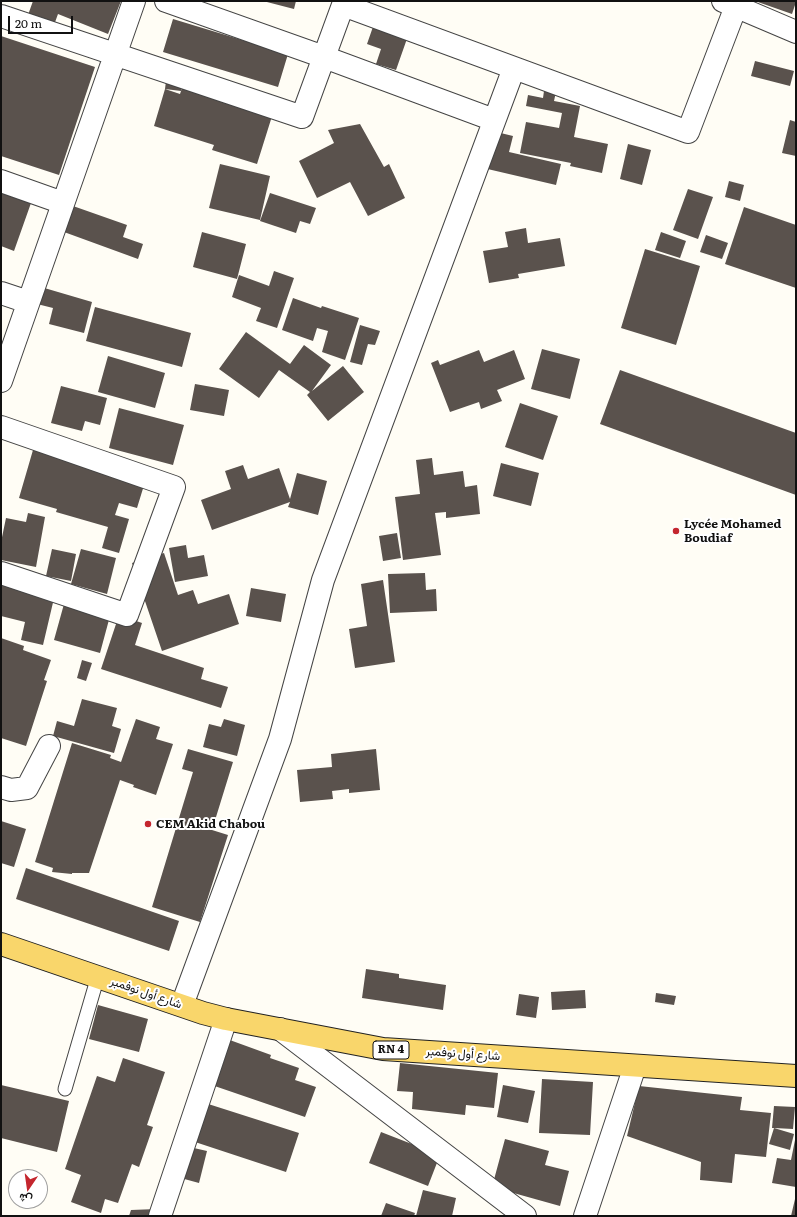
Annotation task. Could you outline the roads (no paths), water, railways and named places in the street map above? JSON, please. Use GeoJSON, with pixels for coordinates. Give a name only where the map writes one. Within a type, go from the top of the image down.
{"type":"FeatureCollection","features":[{"type":"Feature","properties":{"kind":"main road","name":"شارع أول نوفمبر"},"geometry":{"type":"LineString","coordinates":[[1,944],[203,1013],[226,1019],[383,1049],[796,1076]]}},
{"type":"Feature","properties":{"kind":"street"},"geometry":{"type":"LineString","coordinates":[[1,381],[134,1]]}},
{"type":"Feature","properties":{"kind":"street"},"geometry":{"type":"LineString","coordinates":[[166,1],[324,57],[494,120]]}},
{"type":"Feature","properties":{"kind":"street"},"geometry":{"type":"LineString","coordinates":[[1,16],[302,117],[343,6],[688,132],[732,2],[796,32]]}},
{"type":"Feature","properties":{"kind":"street"},"geometry":{"type":"LineString","coordinates":[[182,1005],[280,739],[323,580],[514,68]]}},
{"type":"Feature","properties":{"kind":"street"},"geometry":{"type":"LineString","coordinates":[[1,181],[63,203]]}},
{"type":"Feature","properties":{"kind":"street"},"geometry":{"type":"LineString","coordinates":[[1,293],[28,302]]}},
{"type":"Feature","properties":{"kind":"street"},"geometry":{"type":"LineString","coordinates":[[1,427],[174,487],[127,615],[1,573]]}},
{"type":"Feature","properties":{"kind":"street"},"geometry":{"type":"LineString","coordinates":[[1,787],[11,790],[27,788],[49,746]]}},
{"type":"Feature","properties":{"kind":"street"},"geometry":{"type":"LineString","coordinates":[[160,1216],[226,1019]]}},
{"type":"Feature","properties":{"kind":"street"},"geometry":{"type":"LineString","coordinates":[[280,1029],[525,1216]]}},
{"type":"Feature","properties":{"kind":"street"},"geometry":{"type":"LineString","coordinates":[[585,1216],[635,1066]]}},
{"type":"Feature","properties":{"kind":"lane"},"geometry":{"type":"LineString","coordinates":[[65,1089],[98,976]]}},
{"type":"Feature","properties":{"kind":"place","name":"Lycée Mohamed Boudiaf"},"geometry":{"type":"Point","coordinates":[676,531]}},
{"type":"Feature","properties":{"kind":"place","name":"CEM Akid Chabou"},"geometry":{"type":"Point","coordinates":[148,824]}}]}
